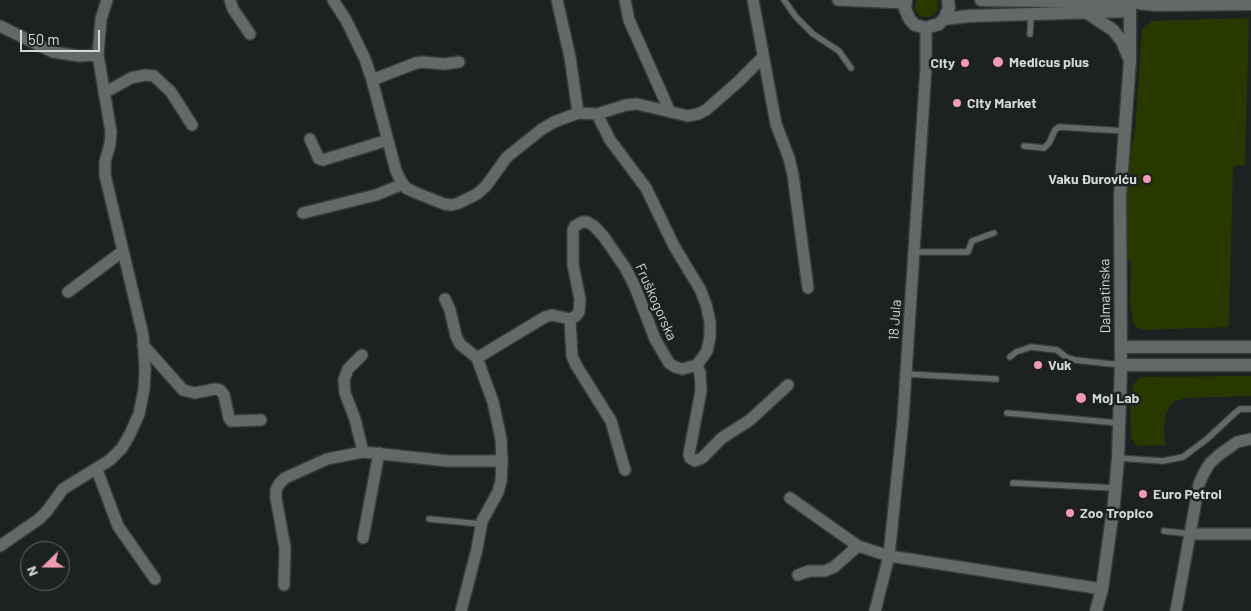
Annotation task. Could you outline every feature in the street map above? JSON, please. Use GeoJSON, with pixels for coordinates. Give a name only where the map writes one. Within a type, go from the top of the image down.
{"type":"FeatureCollection","features":[{"type":"Feature","properties":{"kind":"main road"},"geometry":{"type":"LineString","coordinates":[[905,2],[907,15],[910,20],[915,25],[926,28],[939,24],[944,20],[949,8],[948,0]]}},
{"type":"Feature","properties":{"kind":"main road"},"geometry":{"type":"LineString","coordinates":[[981,0],[1130,6]]}},
{"type":"Feature","properties":{"kind":"main road"},"geometry":{"type":"LineString","coordinates":[[944,20],[969,16],[1086,12],[1148,4],[1251,4]]}},
{"type":"Feature","properties":{"kind":"main road","name":"Dalmatinska"},"geometry":{"type":"LineString","coordinates":[[1096,611],[1102,589],[1115,488],[1124,458],[1119,423],[1121,347],[1119,231],[1130,60],[1130,6]]}},
{"type":"Feature","properties":{"kind":"main road"},"geometry":{"type":"LineString","coordinates":[[1086,12],[1113,30],[1122,41],[1130,60]]}},
{"type":"Feature","properties":{"kind":"main road"},"geometry":{"type":"LineString","coordinates":[[1121,347],[1251,347]]}},
{"type":"Feature","properties":{"kind":"main road"},"geometry":{"type":"LineString","coordinates":[[1121,366],[1251,365]]}},
{"type":"Feature","properties":{"kind":"street"},"geometry":{"type":"LineString","coordinates":[[0,546],[48,511],[63,489],[82,476],[97,470],[122,448],[139,414],[144,389],[143,335],[105,175],[105,162],[111,132],[98,55],[101,19],[107,0]]}},
{"type":"Feature","properties":{"kind":"street"},"geometry":{"type":"LineString","coordinates":[[230,0],[233,9],[250,34]]}},
{"type":"Feature","properties":{"kind":"street"},"geometry":{"type":"LineString","coordinates":[[333,0],[356,39],[372,80],[396,171],[403,184],[414,192],[451,205],[468,199],[486,186],[507,157],[542,129],[578,113],[597,114],[626,105],[637,104],[688,116],[698,114],[706,110],[752,70],[763,57]]}},
{"type":"Feature","properties":{"kind":"street"},"geometry":{"type":"LineString","coordinates":[[557,0],[570,57],[578,113]]}},
{"type":"Feature","properties":{"kind":"street"},"geometry":{"type":"LineString","coordinates":[[625,0],[629,20],[670,112]]}},
{"type":"Feature","properties":{"kind":"street"},"geometry":{"type":"LineString","coordinates":[[753,0],[776,124],[789,158],[793,175],[808,288]]}},
{"type":"Feature","properties":{"kind":"street"},"geometry":{"type":"LineString","coordinates":[[838,0],[905,2]]}},
{"type":"Feature","properties":{"kind":"street"},"geometry":{"type":"LineString","coordinates":[[0,26],[53,52],[79,56],[98,55]]}},
{"type":"Feature","properties":{"kind":"street","name":"18 Jula"},"geometry":{"type":"LineString","coordinates":[[875,611],[889,556],[896,493],[915,252],[926,77],[926,28]]}},
{"type":"Feature","properties":{"kind":"street"},"geometry":{"type":"LineString","coordinates":[[372,80],[416,63],[444,64],[459,62]]}},
{"type":"Feature","properties":{"kind":"street"},"geometry":{"type":"LineString","coordinates":[[104,93],[131,78],[145,75],[154,76],[171,92],[192,125]]}},
{"type":"Feature","properties":{"kind":"street"},"geometry":{"type":"LineString","coordinates":[[597,114],[610,140],[646,188],[674,246],[700,289],[706,304],[710,322],[710,337],[707,351],[697,365],[700,373],[701,391],[689,454],[690,458],[695,461],[702,458],[722,438],[750,420],[788,385]]}},
{"type":"Feature","properties":{"kind":"street"},"geometry":{"type":"LineString","coordinates":[[310,139],[319,159],[324,160],[388,140]]}},
{"type":"Feature","properties":{"kind":"street"},"geometry":{"type":"LineString","coordinates":[[303,213],[376,195],[403,184]]}},
{"type":"Feature","properties":{"kind":"street","name":"Fruškogorska"},"geometry":{"type":"LineString","coordinates":[[570,319],[579,312],[580,305],[573,265],[573,230],[578,224],[587,222],[594,226],[604,237],[626,269],[635,286],[655,339],[669,363],[682,369],[697,365]]}},
{"type":"Feature","properties":{"kind":"street"},"geometry":{"type":"LineString","coordinates":[[68,292],[123,251]]}},
{"type":"Feature","properties":{"kind":"street"},"geometry":{"type":"LineString","coordinates":[[445,299],[460,344],[477,358],[493,402],[501,439],[501,481],[498,492],[481,524],[478,549],[461,611]]}},
{"type":"Feature","properties":{"kind":"street"},"geometry":{"type":"LineString","coordinates":[[477,358],[545,317],[552,315],[570,319],[572,356],[576,366],[611,421],[625,470]]}},
{"type":"Feature","properties":{"kind":"street"},"geometry":{"type":"LineString","coordinates":[[143,345],[183,390],[195,393],[215,388],[224,395],[229,418],[232,421],[261,420]]}},
{"type":"Feature","properties":{"kind":"street"},"geometry":{"type":"LineString","coordinates":[[362,355],[348,369],[344,380],[345,393],[355,419],[363,452]]}},
{"type":"Feature","properties":{"kind":"street"},"geometry":{"type":"LineString","coordinates":[[1176,611],[1199,484],[1210,463],[1237,442],[1251,439]]}},
{"type":"Feature","properties":{"kind":"street"},"geometry":{"type":"LineString","coordinates":[[284,585],[285,548],[276,490],[279,484],[286,478],[327,459],[363,452],[448,461],[502,462]]}},
{"type":"Feature","properties":{"kind":"street"},"geometry":{"type":"LineString","coordinates":[[363,538],[379,453]]}},
{"type":"Feature","properties":{"kind":"street"},"geometry":{"type":"LineString","coordinates":[[97,470],[118,526],[156,579]]}},
{"type":"Feature","properties":{"kind":"street"},"geometry":{"type":"LineString","coordinates":[[790,498],[858,546],[889,556],[1102,589]]}},
{"type":"Feature","properties":{"kind":"street"},"geometry":{"type":"LineString","coordinates":[[1191,534],[1251,534]]}},
{"type":"Feature","properties":{"kind":"street"},"geometry":{"type":"LineString","coordinates":[[798,575],[809,571],[826,571],[834,567],[858,546]]}},
{"type":"Feature","properties":{"kind":"lane"},"geometry":{"type":"LineString","coordinates":[[784,0],[796,17],[813,34],[839,51],[851,68]]}},
{"type":"Feature","properties":{"kind":"lane"},"geometry":{"type":"LineString","coordinates":[[1030,34],[1031,14]]}},
{"type":"Feature","properties":{"kind":"lane"},"geometry":{"type":"LineString","coordinates":[[1024,146],[1044,148],[1049,143],[1055,130],[1059,128],[1125,131]]}},
{"type":"Feature","properties":{"kind":"lane"},"geometry":{"type":"LineString","coordinates":[[915,252],[968,252],[972,241],[994,233]]}},
{"type":"Feature","properties":{"kind":"lane"},"geometry":{"type":"LineString","coordinates":[[1010,357],[1016,352],[1031,347],[1057,350],[1066,357],[1075,360],[1121,366]]}},
{"type":"Feature","properties":{"kind":"lane"},"geometry":{"type":"LineString","coordinates":[[906,374],[996,379]]}},
{"type":"Feature","properties":{"kind":"lane"},"geometry":{"type":"LineString","coordinates":[[1124,458],[1163,461],[1183,457],[1192,452],[1230,416],[1240,410],[1251,410]]}},
{"type":"Feature","properties":{"kind":"lane"},"geometry":{"type":"LineString","coordinates":[[1007,413],[1119,423]]}},
{"type":"Feature","properties":{"kind":"lane"},"geometry":{"type":"LineString","coordinates":[[1013,482],[1115,488]]}},
{"type":"Feature","properties":{"kind":"lane"},"geometry":{"type":"LineString","coordinates":[[429,519],[481,524]]}},
{"type":"Feature","properties":{"kind":"lane"},"geometry":{"type":"LineString","coordinates":[[1164,531],[1191,534]]}},
{"type":"Feature","properties":{"kind":"green space"},"geometry":{"type":"Polygon","coordinates":[[[916,0],[937,0],[938,10],[930,17],[923,17],[915,9],[916,0]]]}},
{"type":"Feature","properties":{"kind":"green space"},"geometry":{"type":"Polygon","coordinates":[[[1249,18],[1245,165],[1233,166],[1229,327],[1142,330],[1134,323],[1130,304],[1131,261],[1125,260],[1124,217],[1129,161],[1135,132],[1142,30],[1152,21],[1249,18]]]}},
{"type":"Feature","properties":{"kind":"green space"},"geometry":{"type":"Polygon","coordinates":[[[1251,376],[1251,396],[1185,398],[1173,402],[1166,414],[1164,428],[1165,445],[1137,446],[1131,437],[1130,402],[1133,385],[1140,377],[1251,376]]]}},
{"type":"Feature","properties":{"kind":"place","name":"Medicus plus"},"geometry":{"type":"Point","coordinates":[998,62]}},
{"type":"Feature","properties":{"kind":"place","name":"City"},"geometry":{"type":"Point","coordinates":[965,63]}},
{"type":"Feature","properties":{"kind":"place","name":"City Market"},"geometry":{"type":"Point","coordinates":[957,103]}},
{"type":"Feature","properties":{"kind":"place","name":"Vaku Đuroviću"},"geometry":{"type":"Point","coordinates":[1147,179]}},
{"type":"Feature","properties":{"kind":"place","name":"Vuk"},"geometry":{"type":"Point","coordinates":[1038,365]}},
{"type":"Feature","properties":{"kind":"place","name":"Moj Lab"},"geometry":{"type":"Point","coordinates":[1081,398]}},
{"type":"Feature","properties":{"kind":"place","name":"Euro Petrol"},"geometry":{"type":"Point","coordinates":[1143,494]}},
{"type":"Feature","properties":{"kind":"place","name":"Zoo Tropico"},"geometry":{"type":"Point","coordinates":[1070,513]}}]}
